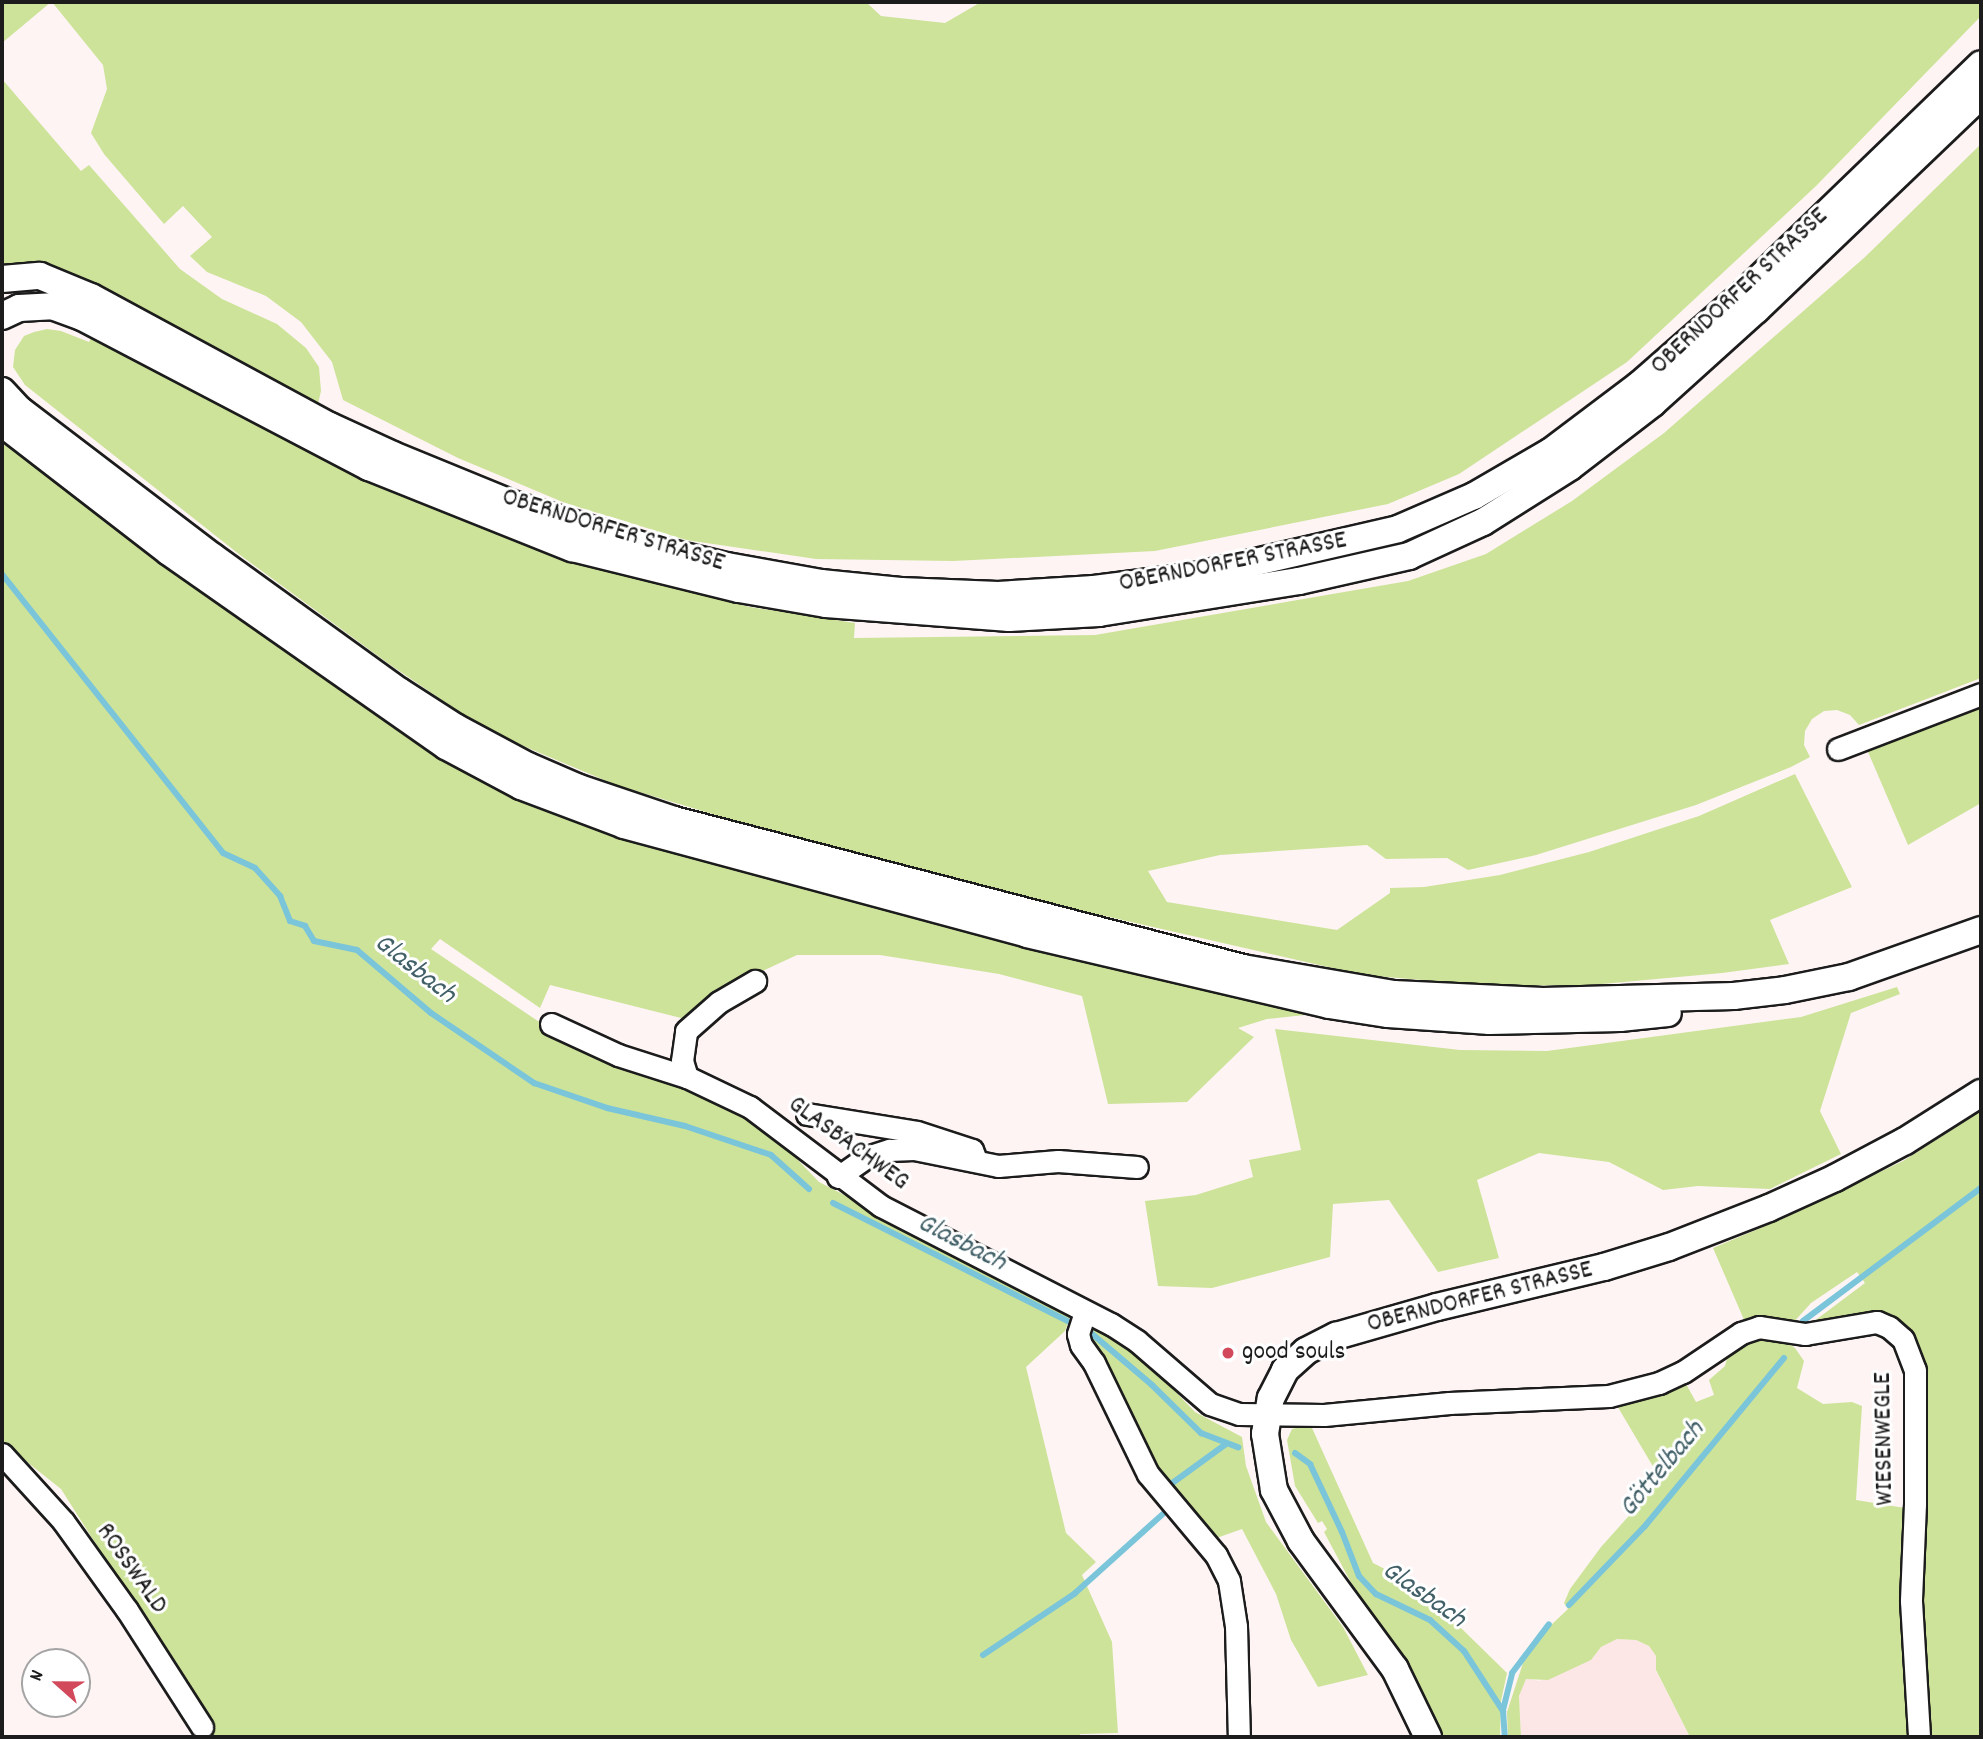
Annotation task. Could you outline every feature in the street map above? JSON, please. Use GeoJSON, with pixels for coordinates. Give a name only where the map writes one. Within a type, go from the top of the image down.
{"type":"FeatureCollection","features":[{"type":"Feature","properties":{"kind":"main road","name":"OBERNDORFER STRASSE"},"geometry":{"type":"LineString","coordinates":[[2,279],[40,276],[91,298],[330,426],[394,455],[516,505],[650,548],[808,580],[901,591],[998,595],[1094,589],[1195,576],[1398,530],[1474,496],[1550,452],[1639,385],[1742,295],[1981,64]]}},
{"type":"Feature","properties":{"kind":"main road","name":"OBERNDORFER STRASSE"},"geometry":{"type":"LineString","coordinates":[[2,316],[19,308],[52,306],[82,317],[369,467],[572,548],[739,589],[827,604],[1009,618],[1099,613],[1299,581],[1409,556],[1483,522],[1570,467],[1653,403],[1756,310],[1981,95]]}},
{"type":"Feature","properties":{"kind":"main road"},"geometry":{"type":"LineString","coordinates":[[2,391],[20,410],[213,557],[398,691],[495,749],[579,789],[674,820],[1244,968],[1344,988],[1493,1000],[1734,996],[1785,990],[1849,977],[1981,930]]}},
{"type":"Feature","properties":{"kind":"main road"},"geometry":{"type":"LineString","coordinates":[[2,423],[169,552],[446,746],[521,786],[624,825],[1027,934],[1329,1005],[1443,1018],[1538,1020],[1620,1018],[1679,1012],[1734,996]]}},
{"type":"Feature","properties":{"kind":"main road","name":"OBERNDORFER STRASSE"},"geometry":{"type":"LineString","coordinates":[[1428,1737],[1395,1669],[1333,1587],[1278,1500],[1268,1465],[1267,1415],[1275,1386],[1285,1370],[1317,1344],[1437,1307],[1530,1286],[1670,1247],[1835,1178],[1905,1141],[1981,1093]]}},
{"type":"Feature","properties":{"kind":"street"},"geometry":{"type":"LineString","coordinates":[[1838,749],[1981,694]]}},
{"type":"Feature","properties":{"kind":"street"},"geometry":{"type":"LineString","coordinates":[[687,1077],[682,1061],[686,1031],[719,1002],[755,981]]}},
{"type":"Feature","properties":{"kind":"street","name":"GLASBACHWEG"},"geometry":{"type":"LineString","coordinates":[[551,1024],[618,1055],[687,1077],[750,1107],[838,1177],[881,1206],[1137,1340],[1210,1404],[1239,1415],[1267,1415]]}},
{"type":"Feature","properties":{"kind":"street"},"geometry":{"type":"LineString","coordinates":[[807,1114],[917,1132],[972,1150],[976,1163]]}},
{"type":"Feature","properties":{"kind":"street"},"geometry":{"type":"LineString","coordinates":[[838,1177],[867,1157],[889,1150],[914,1149],[998,1166],[1085,1162],[1137,1167]]}},
{"type":"Feature","properties":{"kind":"street"},"geometry":{"type":"LineString","coordinates":[[1085,1312],[1078,1334],[1081,1345],[1094,1363],[1148,1474],[1224,1568],[1235,1614],[1239,1737]]}},
{"type":"Feature","properties":{"kind":"street","name":"WIESENWEGLE"},"geometry":{"type":"LineString","coordinates":[[1267,1415],[1324,1415],[1424,1405],[1609,1396],[1671,1377],[1741,1333],[1759,1326],[1805,1334],[1877,1322],[1889,1327],[1903,1339],[1914,1370],[1915,1504],[1911,1601],[1919,1737]]}},
{"type":"Feature","properties":{"kind":"street","name":"ROSSWALD"},"geometry":{"type":"LineString","coordinates":[[2,1454],[63,1521],[127,1610],[202,1727]]}},
{"type":"Feature","properties":{"kind":"shaded area"},"geometry":{"type":"Polygon","coordinates":[[[1617,1639],[1636,1640],[1649,1646],[1656,1656],[1656,1671],[1690,1737],[1521,1737],[1519,1696],[1526,1678],[1539,1681],[1591,1660],[1601,1647],[1617,1639]]]}},
{"type":"Feature","properties":{"kind":"green space"},"geometry":{"type":"Polygon","coordinates":[[[2,2],[51,2],[2,43],[2,2]]]}},
{"type":"Feature","properties":{"kind":"green space"},"geometry":{"type":"Polygon","coordinates":[[[52,2],[866,2],[881,16],[945,23],[981,2],[1981,2],[1981,16],[1816,186],[1627,362],[1459,474],[1388,504],[1155,551],[953,561],[816,559],[686,540],[565,503],[458,458],[343,400],[332,362],[301,322],[266,296],[207,272],[190,256],[212,237],[183,206],[164,224],[104,154],[91,133],[107,89],[103,65],[52,2]]]}},
{"type":"Feature","properties":{"kind":"green space"},"geometry":{"type":"Polygon","coordinates":[[[2,79],[81,171],[89,165],[180,269],[222,299],[277,324],[306,348],[319,367],[321,391],[318,404],[94,285],[47,265],[2,264],[2,79]]]}},
{"type":"Feature","properties":{"kind":"green space"},"geometry":{"type":"Polygon","coordinates":[[[1981,144],[1981,678],[1859,725],[1850,715],[1837,710],[1824,711],[1812,719],[1805,731],[1804,745],[1810,757],[1791,767],[1696,805],[1536,855],[1468,870],[1447,858],[1386,859],[1367,845],[1220,855],[1148,871],[1167,902],[1337,930],[1390,893],[1390,888],[1424,887],[1500,875],[1589,852],[1699,816],[1795,774],[1852,887],[1770,920],[1789,964],[1722,973],[1591,985],[1493,986],[1363,975],[1092,913],[792,838],[616,785],[521,745],[470,719],[389,664],[240,555],[25,385],[13,367],[15,350],[24,336],[47,329],[61,331],[89,342],[93,334],[317,456],[441,511],[540,550],[666,586],[750,607],[855,623],[854,638],[1095,635],[1408,581],[1486,554],[1572,501],[1664,433],[1865,257],[1981,144]]]}},
{"type":"Feature","properties":{"kind":"green space"},"geometry":{"type":"Polygon","coordinates":[[[2,438],[360,702],[474,773],[1013,942],[1166,982],[1315,1014],[1267,1019],[1238,1028],[1254,1037],[1187,1102],[1108,1104],[1082,996],[999,974],[880,955],[797,955],[730,986],[685,1019],[550,985],[540,1008],[440,939],[431,949],[572,1044],[698,1091],[736,1110],[772,1133],[819,1182],[1072,1312],[1065,1331],[1026,1367],[1066,1533],[1096,1562],[1082,1575],[1112,1642],[1118,1733],[1080,1734],[1080,1737],[208,1737],[212,1727],[61,1489],[2,1442],[2,438]]]}},
{"type":"Feature","properties":{"kind":"green space"},"geometry":{"type":"Polygon","coordinates":[[[1981,697],[1981,803],[1908,845],[1865,745],[1981,697]]]}},
{"type":"Feature","properties":{"kind":"green space"},"geometry":{"type":"Polygon","coordinates":[[[1897,987],[1900,994],[1851,1013],[1820,1111],[1841,1154],[1770,1189],[1698,1186],[1663,1190],[1609,1162],[1539,1153],[1477,1180],[1499,1258],[1438,1272],[1389,1200],[1333,1204],[1330,1257],[1212,1288],[1158,1286],[1145,1201],[1196,1195],[1253,1177],[1249,1160],[1301,1150],[1275,1029],[1460,1050],[1547,1051],[1801,1017],[1897,987]]]}},
{"type":"Feature","properties":{"kind":"green space"},"geometry":{"type":"Polygon","coordinates":[[[1981,1111],[1981,1737],[1922,1737],[1906,1335],[1809,1325],[1865,1283],[1857,1272],[1811,1303],[1792,1324],[1745,1322],[1713,1248],[1782,1219],[1903,1161],[1981,1111]]]}},
{"type":"Feature","properties":{"kind":"green space"},"geometry":{"type":"Polygon","coordinates":[[[1091,1327],[1118,1340],[1146,1361],[1195,1412],[1242,1437],[1246,1466],[1266,1522],[1343,1627],[1368,1675],[1318,1687],[1291,1640],[1276,1594],[1242,1529],[1211,1540],[1153,1471],[1088,1344],[1091,1327]]]}},
{"type":"Feature","properties":{"kind":"green space"},"geometry":{"type":"Polygon","coordinates":[[[1751,1336],[1784,1341],[1795,1348],[1804,1361],[1797,1388],[1823,1404],[1852,1402],[1862,1406],[1856,1500],[1911,1509],[1914,1737],[1690,1737],[1656,1670],[1656,1656],[1649,1646],[1636,1640],[1617,1639],[1601,1647],[1591,1660],[1548,1680],[1526,1679],[1519,1696],[1521,1737],[1508,1737],[1507,1712],[1523,1663],[1548,1628],[1568,1609],[1564,1603],[1570,1589],[1601,1547],[1661,1480],[1616,1404],[1685,1382],[1696,1402],[1714,1395],[1709,1380],[1725,1366],[1730,1348],[1751,1336]]]}},
{"type":"Feature","properties":{"kind":"green space"},"geometry":{"type":"Polygon","coordinates":[[[1304,1426],[1312,1428],[1373,1563],[1418,1586],[1507,1673],[1501,1701],[1500,1737],[1443,1737],[1391,1642],[1356,1592],[1324,1532],[1327,1529],[1322,1521],[1318,1523],[1295,1486],[1287,1440],[1292,1429],[1304,1426]]]}},
{"type":"Feature","properties":{"kind":"waterway","name":"Glasbach"},"geometry":{"type":"LineString","coordinates":[[2,574],[223,853],[255,868],[280,896],[290,921],[305,926],[314,941],[357,950],[431,1013],[534,1083],[607,1108],[685,1126],[771,1155],[809,1189]]}},
{"type":"Feature","properties":{"kind":"waterway","name":"Göttelbach"},"geometry":{"type":"LineString","coordinates":[[1803,1321],[1981,1188]]}},
{"type":"Feature","properties":{"kind":"waterway","name":"Glasbach"},"geometry":{"type":"LineString","coordinates":[[833,1203],[1070,1322]]}},
{"type":"Feature","properties":{"kind":"waterway","name":"Glasbach"},"geometry":{"type":"LineString","coordinates":[[1091,1333],[1152,1385],[1201,1433],[1238,1447]]}},
{"type":"Feature","properties":{"kind":"waterway","name":"Göttelbach"},"geometry":{"type":"LineString","coordinates":[[1569,1605],[1645,1526],[1784,1358]]}},
{"type":"Feature","properties":{"kind":"waterway"},"geometry":{"type":"LineString","coordinates":[[1171,1484],[1226,1444]]}},
{"type":"Feature","properties":{"kind":"waterway","name":"Glasbach"},"geometry":{"type":"LineString","coordinates":[[1295,1453],[1310,1464],[1359,1576],[1376,1594],[1430,1620],[1464,1651],[1503,1711],[1505,1737]]}},
{"type":"Feature","properties":{"kind":"waterway"},"geometry":{"type":"LineString","coordinates":[[983,1655],[1074,1594],[1165,1512]]}},
{"type":"Feature","properties":{"kind":"waterway","name":"Göttelbach"},"geometry":{"type":"LineString","coordinates":[[1503,1710],[1512,1673],[1549,1624]]}},
{"type":"Feature","properties":{"kind":"place","name":"good souls"},"geometry":{"type":"Point","coordinates":[1228,1353]}}]}
